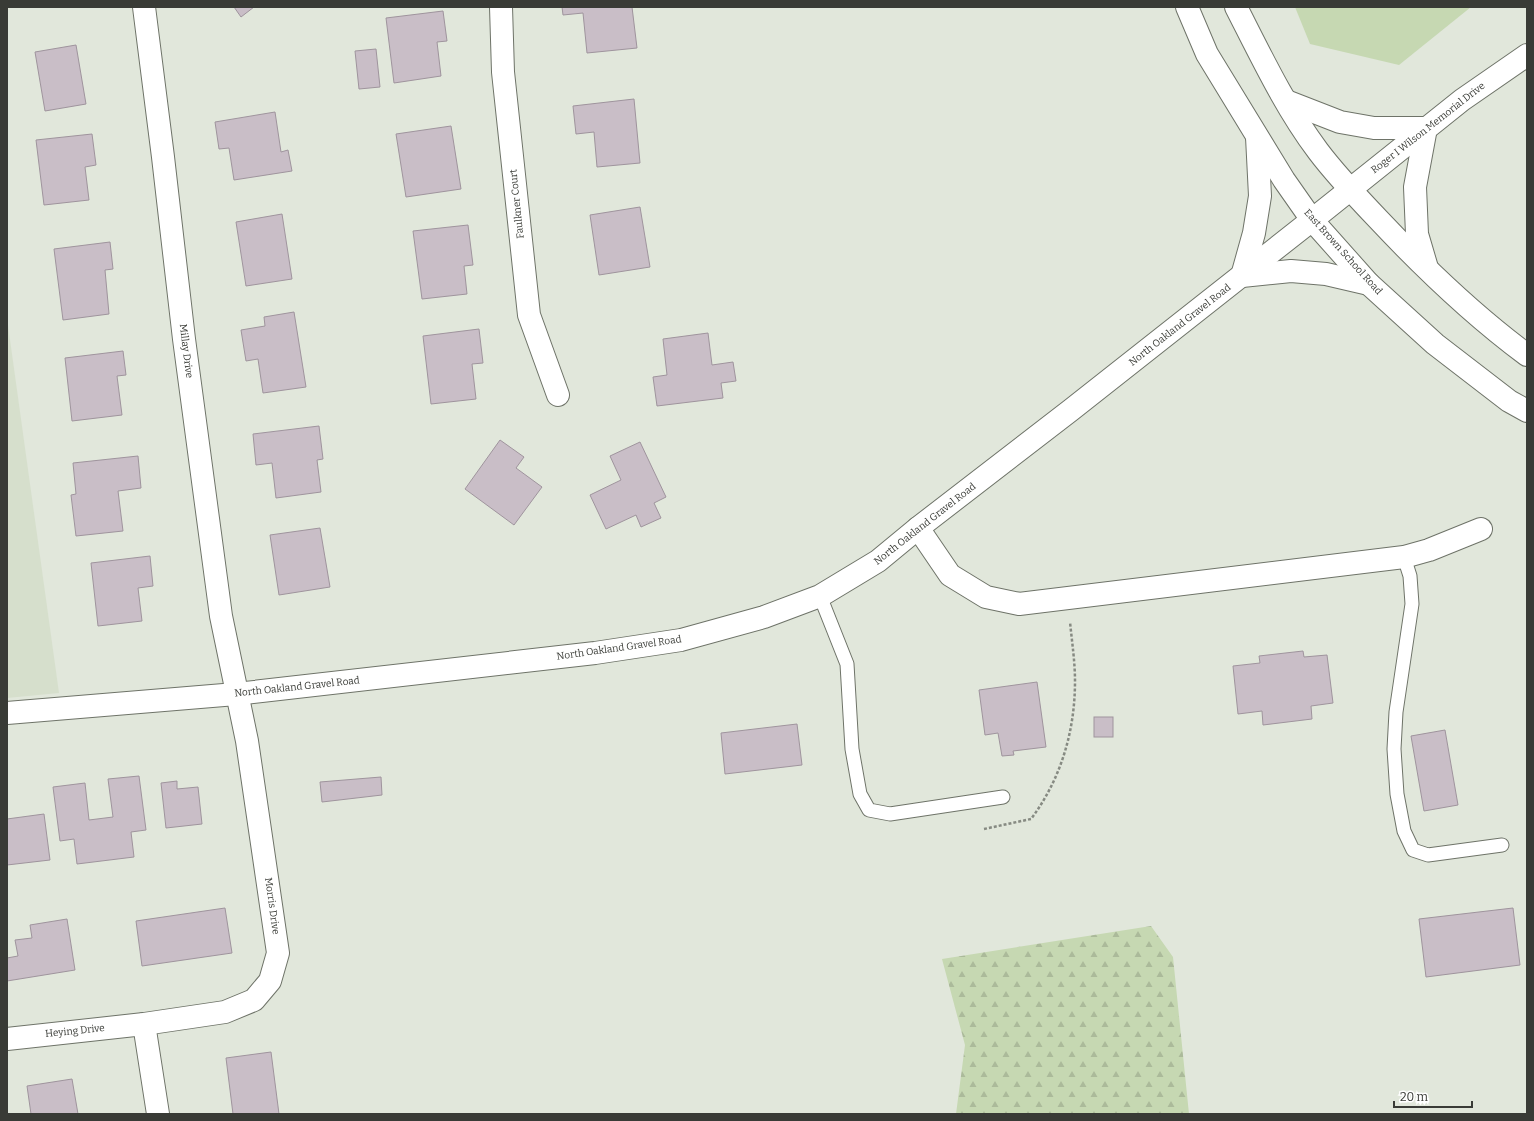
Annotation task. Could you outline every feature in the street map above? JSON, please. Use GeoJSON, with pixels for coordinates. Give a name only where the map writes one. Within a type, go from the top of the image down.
{"type":"FeatureCollection","features":[{"type":"Feature","properties":{"kind":"street","name":"Millay Drive"},"geometry":{"type":"LineString","coordinates":[[144,7],[184,339],[221,616],[236,694]]}},
{"type":"Feature","properties":{"kind":"street","name":"Faulkner Court"},"geometry":{"type":"LineString","coordinates":[[501,7],[503,72],[529,314],[558,395]]}},
{"type":"Feature","properties":{"kind":"street","name":"East Brown School Road"},"geometry":{"type":"LineString","coordinates":[[1187,7],[1207,54],[1284,180],[1312,220],[1369,284],[1436,344],[1510,401],[1527,411]]}},
{"type":"Feature","properties":{"kind":"street"},"geometry":{"type":"LineString","coordinates":[[1236,7],[1286,101],[1318,151],[1351,190],[1409,252],[1448,290],[1502,336],[1527,355]]}},
{"type":"Feature","properties":{"kind":"street","name":"Roger I Wilson Memorial Drive"},"geometry":{"type":"LineString","coordinates":[[1351,190],[1462,100],[1527,55]]}},
{"type":"Feature","properties":{"kind":"street"},"geometry":{"type":"LineString","coordinates":[[1286,101],[1340,122],[1374,128],[1426,128],[1415,187],[1417,234],[1428,270]]}},
{"type":"Feature","properties":{"kind":"street"},"geometry":{"type":"LineString","coordinates":[[1257,135],[1260,196],[1254,233],[1242,276],[1291,271],[1326,274],[1369,284]]}},
{"type":"Feature","properties":{"kind":"street","name":"North Oakland Gravel Road"},"geometry":{"type":"LineString","coordinates":[[7,713],[236,694],[595,653],[681,640],[764,617],[820,596],[878,561],[918,528],[1351,190]]}},
{"type":"Feature","properties":{"kind":"street"},"geometry":{"type":"LineString","coordinates":[[918,528],[950,575],[986,598],[1020,604],[1404,557],[1429,550],[1481,529]]}},
{"type":"Feature","properties":{"kind":"street","name":"Morris Drive"},"geometry":{"type":"LineString","coordinates":[[144,1024],[225,1012],[254,1000],[270,981],[278,953],[247,741],[236,694]]}},
{"type":"Feature","properties":{"kind":"street"},"geometry":{"type":"LineString","coordinates":[[144,1024],[158,1114]]}},
{"type":"Feature","properties":{"kind":"street","name":"Heying Drive"},"geometry":{"type":"LineString","coordinates":[[7,1039],[144,1024]]}},
{"type":"Feature","properties":{"kind":"lane"},"geometry":{"type":"LineString","coordinates":[[1404,557],[1410,576],[1412,604],[1396,712],[1394,749],[1397,794],[1404,831],[1413,850],[1428,855],[1502,845]]}},
{"type":"Feature","properties":{"kind":"lane"},"geometry":{"type":"LineString","coordinates":[[820,596],[847,664],[852,749],[860,794],[869,810],[890,814],[1003,797]]}},
{"type":"Feature","properties":{"kind":"path"},"geometry":{"type":"LineString","coordinates":[[984,829],[1030,819],[1042,805],[1053,785],[1062,763],[1069,739],[1075,680],[1068,598]]}},
{"type":"Feature","properties":{"kind":"shaded area"},"geometry":{"type":"Polygon","coordinates":[[[7,318],[59,693],[7,698],[7,318]]]}},
{"type":"Feature","properties":{"kind":"green space"},"geometry":{"type":"Polygon","coordinates":[[[1295,7],[1471,7],[1399,65],[1310,44],[1295,7]]]}},
{"type":"Feature","properties":{"kind":"green space"},"geometry":{"type":"Polygon","coordinates":[[[1151,926],[1173,957],[1189,1114],[956,1114],[965,1045],[942,959],[1151,926]]]}},
{"type":"Feature","properties":{"kind":"building"},"geometry":{"type":"Polygon","coordinates":[[[234,7],[254,7],[241,17],[234,7]]]}},
{"type":"Feature","properties":{"kind":"building"},"geometry":{"type":"Polygon","coordinates":[[[562,7],[632,7],[637,48],[587,53],[583,13],[563,15],[562,7]]]}},
{"type":"Feature","properties":{"kind":"building"},"geometry":{"type":"Polygon","coordinates":[[[443,11],[447,41],[437,42],[441,76],[394,83],[386,18],[443,11]]]}},
{"type":"Feature","properties":{"kind":"building"},"geometry":{"type":"Polygon","coordinates":[[[76,45],[86,104],[45,111],[35,52],[76,45]]]}},
{"type":"Feature","properties":{"kind":"building"},"geometry":{"type":"Polygon","coordinates":[[[376,49],[380,87],[359,89],[355,51],[376,49]]]}},
{"type":"Feature","properties":{"kind":"building"},"geometry":{"type":"Polygon","coordinates":[[[634,99],[640,163],[597,167],[594,132],[576,134],[573,106],[634,99]]]}},
{"type":"Feature","properties":{"kind":"building"},"geometry":{"type":"Polygon","coordinates":[[[275,112],[281,152],[288,150],[292,171],[234,180],[229,148],[219,149],[215,122],[275,112]]]}},
{"type":"Feature","properties":{"kind":"building"},"geometry":{"type":"Polygon","coordinates":[[[451,126],[461,189],[406,197],[396,134],[451,126]]]}},
{"type":"Feature","properties":{"kind":"building"},"geometry":{"type":"Polygon","coordinates":[[[92,134],[96,165],[85,167],[89,200],[44,205],[36,140],[92,134]]]}},
{"type":"Feature","properties":{"kind":"building"},"geometry":{"type":"Polygon","coordinates":[[[640,207],[650,267],[599,275],[590,215],[640,207]]]}},
{"type":"Feature","properties":{"kind":"building"},"geometry":{"type":"Polygon","coordinates":[[[282,214],[292,279],[246,286],[236,222],[282,214]]]}},
{"type":"Feature","properties":{"kind":"building"},"geometry":{"type":"Polygon","coordinates":[[[468,225],[473,265],[464,266],[467,294],[422,299],[413,231],[468,225]]]}},
{"type":"Feature","properties":{"kind":"building"},"geometry":{"type":"Polygon","coordinates":[[[110,242],[113,269],[105,270],[109,314],[63,320],[54,249],[110,242]]]}},
{"type":"Feature","properties":{"kind":"building"},"geometry":{"type":"Polygon","coordinates":[[[294,312],[306,387],[263,393],[258,359],[246,361],[241,330],[265,326],[264,317],[294,312]]]}},
{"type":"Feature","properties":{"kind":"building"},"geometry":{"type":"Polygon","coordinates":[[[479,329],[483,363],[472,364],[476,399],[431,404],[423,336],[479,329]]]}},
{"type":"Feature","properties":{"kind":"building"},"geometry":{"type":"Polygon","coordinates":[[[708,333],[712,365],[733,362],[736,381],[721,383],[723,398],[657,406],[653,377],[667,375],[663,339],[708,333]]]}},
{"type":"Feature","properties":{"kind":"building"},"geometry":{"type":"Polygon","coordinates":[[[123,351],[126,375],[117,376],[122,415],[72,421],[65,358],[123,351]]]}},
{"type":"Feature","properties":{"kind":"building"},"geometry":{"type":"Polygon","coordinates":[[[319,426],[323,459],[317,460],[321,492],[276,498],[272,463],[256,465],[253,434],[319,426]]]}},
{"type":"Feature","properties":{"kind":"building"},"geometry":{"type":"Polygon","coordinates":[[[500,440],[524,457],[516,468],[542,487],[514,525],[465,489],[500,440]]]}},
{"type":"Feature","properties":{"kind":"building"},"geometry":{"type":"Polygon","coordinates":[[[640,442],[666,497],[654,503],[661,518],[641,527],[636,515],[606,529],[590,495],[621,480],[610,456],[640,442]]]}},
{"type":"Feature","properties":{"kind":"building"},"geometry":{"type":"Polygon","coordinates":[[[138,456],[141,488],[118,491],[123,531],[76,536],[71,495],[76,494],[73,463],[138,456]]]}},
{"type":"Feature","properties":{"kind":"building"},"geometry":{"type":"Polygon","coordinates":[[[320,528],[330,587],[279,595],[270,535],[320,528]]]}},
{"type":"Feature","properties":{"kind":"building"},"geometry":{"type":"Polygon","coordinates":[[[150,556],[153,586],[138,588],[142,621],[98,626],[91,563],[150,556]]]}},
{"type":"Feature","properties":{"kind":"building"},"geometry":{"type":"Polygon","coordinates":[[[1303,651],[1304,657],[1327,655],[1333,703],[1311,706],[1312,719],[1263,725],[1262,711],[1238,714],[1233,666],[1260,663],[1259,656],[1303,651]]]}},
{"type":"Feature","properties":{"kind":"building"},"geometry":{"type":"Polygon","coordinates":[[[1037,682],[1046,747],[1013,751],[1014,755],[1002,756],[998,733],[985,735],[979,690],[1037,682]]]}},
{"type":"Feature","properties":{"kind":"building"},"geometry":{"type":"Polygon","coordinates":[[[1094,717],[1113,717],[1113,737],[1094,737],[1094,717]]]}},
{"type":"Feature","properties":{"kind":"building"},"geometry":{"type":"Polygon","coordinates":[[[797,724],[802,765],[725,774],[721,733],[797,724]]]}},
{"type":"Feature","properties":{"kind":"building"},"geometry":{"type":"Polygon","coordinates":[[[1445,730],[1458,805],[1424,811],[1411,736],[1445,730]]]}},
{"type":"Feature","properties":{"kind":"building"},"geometry":{"type":"Polygon","coordinates":[[[139,776],[146,830],[131,832],[134,857],[77,864],[74,839],[60,841],[53,787],[85,783],[89,820],[113,817],[108,779],[139,776]]]}},
{"type":"Feature","properties":{"kind":"building"},"geometry":{"type":"Polygon","coordinates":[[[381,777],[382,795],[322,802],[320,782],[381,777]]]}},
{"type":"Feature","properties":{"kind":"building"},"geometry":{"type":"Polygon","coordinates":[[[177,781],[177,789],[198,787],[202,824],[166,828],[161,783],[177,781]]]}},
{"type":"Feature","properties":{"kind":"building"},"geometry":{"type":"Polygon","coordinates":[[[44,814],[50,860],[7,865],[7,819],[44,814]]]}},
{"type":"Feature","properties":{"kind":"building"},"geometry":{"type":"Polygon","coordinates":[[[225,908],[232,953],[142,966],[136,921],[225,908]]]}},
{"type":"Feature","properties":{"kind":"building"},"geometry":{"type":"Polygon","coordinates":[[[1513,908],[1520,965],[1426,977],[1419,919],[1513,908]]]}},
{"type":"Feature","properties":{"kind":"building"},"geometry":{"type":"Polygon","coordinates":[[[67,919],[75,970],[7,981],[7,958],[18,956],[15,940],[32,938],[30,925],[67,919]]]}},
{"type":"Feature","properties":{"kind":"building"},"geometry":{"type":"Polygon","coordinates":[[[271,1052],[279,1114],[233,1114],[226,1058],[271,1052]]]}},
{"type":"Feature","properties":{"kind":"building"},"geometry":{"type":"Polygon","coordinates":[[[72,1079],[78,1114],[31,1114],[27,1086],[72,1079]]]}}]}
